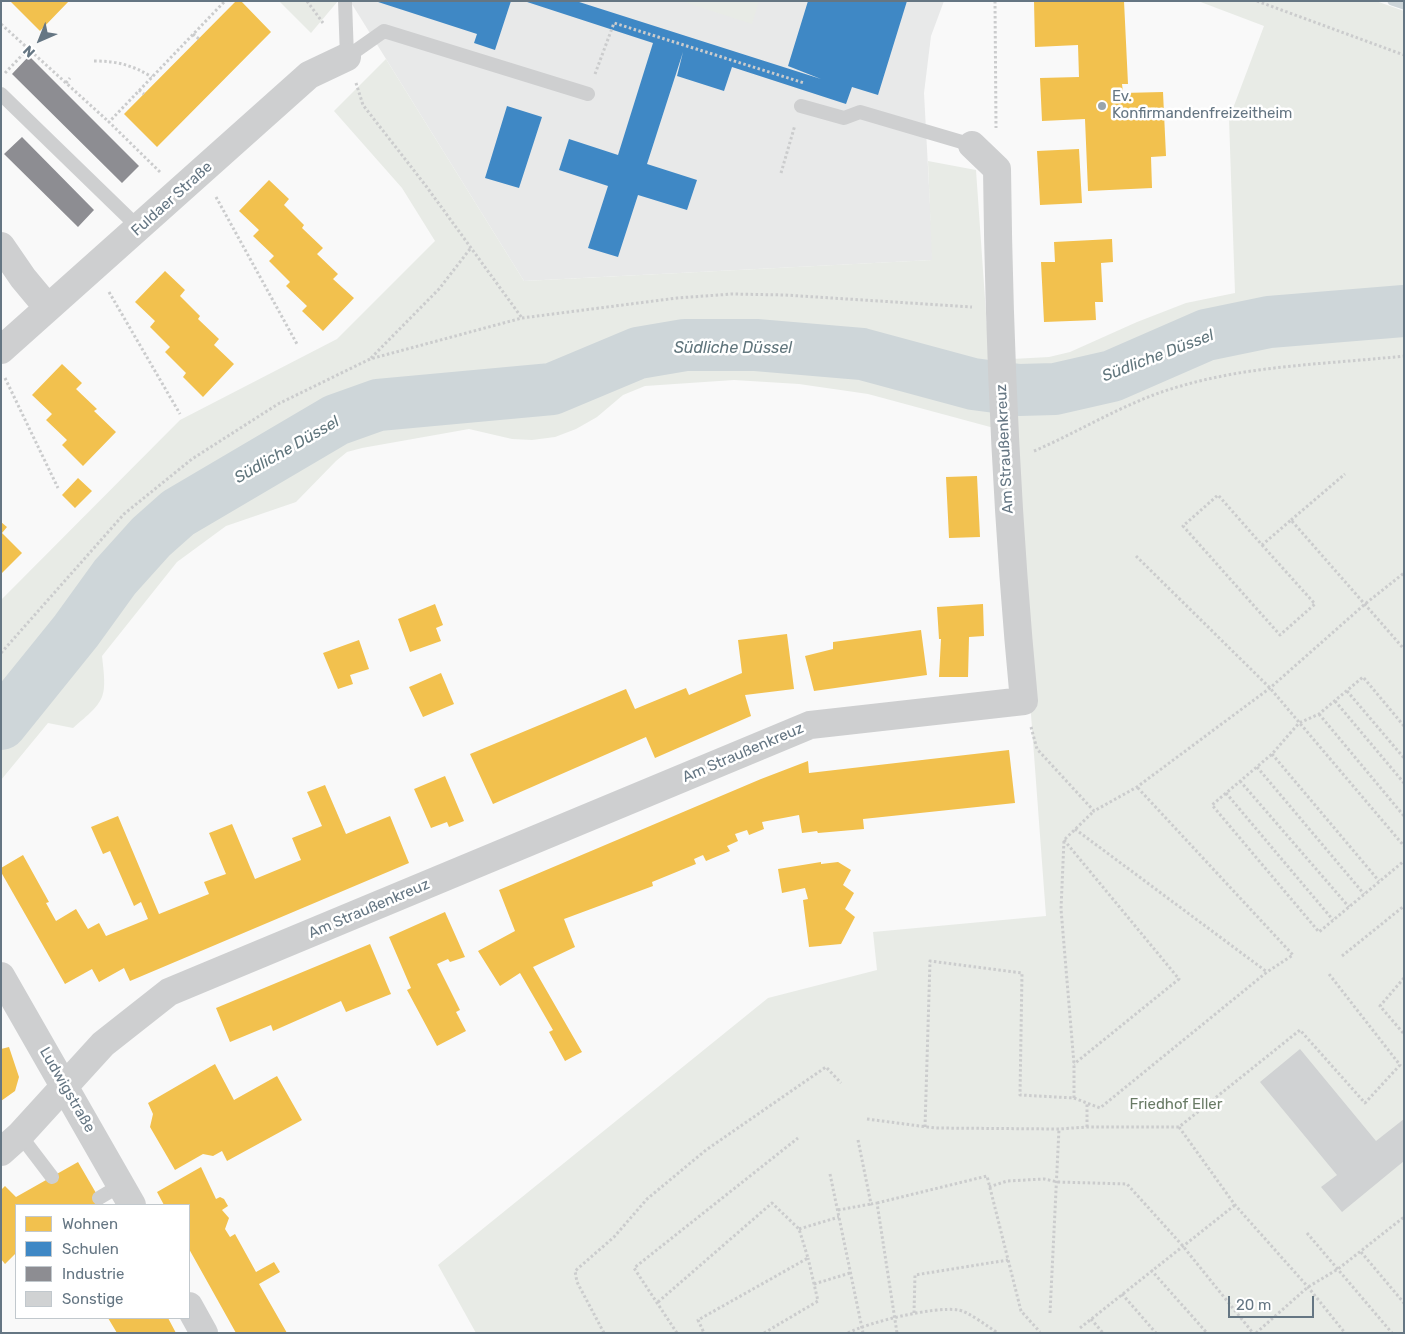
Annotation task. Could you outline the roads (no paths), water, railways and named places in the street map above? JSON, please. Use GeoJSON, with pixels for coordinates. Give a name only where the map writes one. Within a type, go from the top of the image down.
{"type":"FeatureCollection","features":[{"type":"Feature","properties":{"kind":"street","name":"Fuldaer Straße"},"geometry":{"type":"LineString","coordinates":[[1,350],[309,75],[347,57]]}},
{"type":"Feature","properties":{"kind":"street","name":"Am Straußenkreuz"},"geometry":{"type":"LineString","coordinates":[[11,1144],[103,1044],[169,992],[810,726],[1024,701],[1012,572],[1002,417],[998,308],[997,168],[972,145]]}},
{"type":"Feature","properties":{"kind":"street"},"geometry":{"type":"LineString","coordinates":[[1,246],[23,278],[48,308]]}},
{"type":"Feature","properties":{"kind":"street","name":"Ludwigstraße"},"geometry":{"type":"LineString","coordinates":[[1,976],[65,1087],[117,1196]]}},
{"type":"Feature","properties":{"kind":"street"},"geometry":{"type":"LineString","coordinates":[[190,1308],[204,1333]]}},
{"type":"Feature","properties":{"kind":"lane"},"geometry":{"type":"LineString","coordinates":[[345,1],[347,57]]}},
{"type":"Feature","properties":{"kind":"lane"},"geometry":{"type":"LineString","coordinates":[[347,57],[384,32],[588,94]]}},
{"type":"Feature","properties":{"kind":"lane"},"geometry":{"type":"LineString","coordinates":[[1,94],[139,228]]}},
{"type":"Feature","properties":{"kind":"lane"},"geometry":{"type":"LineString","coordinates":[[802,106],[844,118],[860,112],[972,145]]}},
{"type":"Feature","properties":{"kind":"lane"},"geometry":{"type":"LineString","coordinates":[[11,1144],[52,1177]]}},
{"type":"Feature","properties":{"kind":"waterway"},"geometry":{"type":"LineString","coordinates":[[1392,1],[1404,5]]}},
{"type":"Feature","properties":{"kind":"waterway","name":"Südliche Düssel"},"geometry":{"type":"LineString","coordinates":[[1,724],[76,631],[115,577],[151,537],[178,513],[336,420],[378,405],[552,389],[638,353],[685,345],[756,345],[862,354],[973,384],[1019,390],[1055,389],[1112,376],[1206,335],[1269,322],[1404,311]]}},
{"type":"Feature","properties":{"kind":"place","name":"Ev. Konfirmandenfreizeitheim"},"geometry":{"type":"Point","coordinates":[1102,106]}},
{"type":"Feature","properties":{"kind":"park label","name":"Friedhof Eller"},"geometry":{"type":"Point","coordinates":[1176,1105]}}]}
